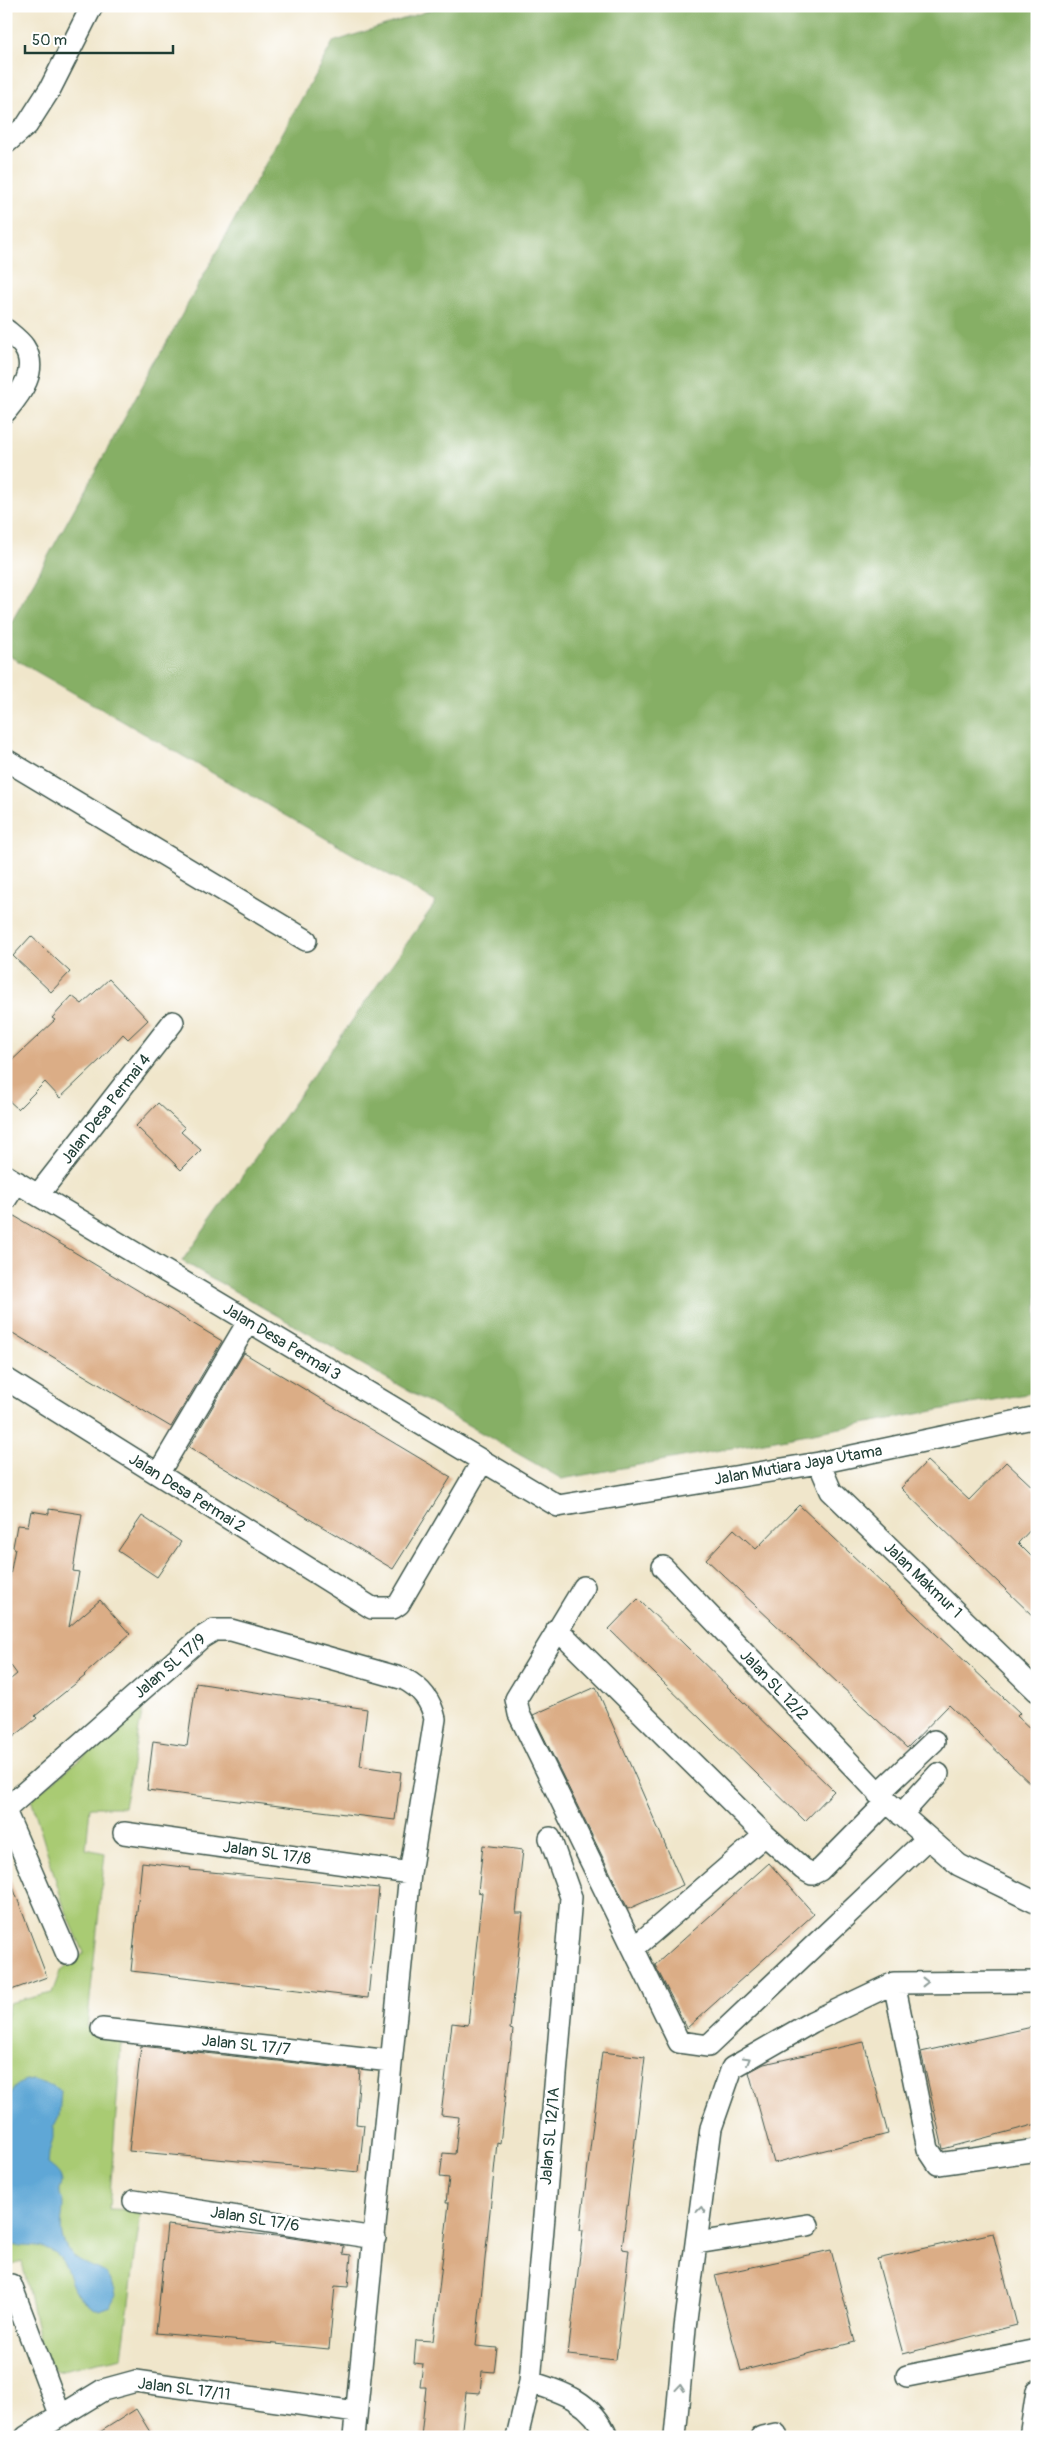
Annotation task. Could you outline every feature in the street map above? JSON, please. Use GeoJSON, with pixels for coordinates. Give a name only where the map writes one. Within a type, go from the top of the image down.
{"type":"FeatureCollection","features":[{"type":"Feature","properties":{"kind":"street"},"geometry":{"type":"LineString","coordinates":[[6,143],[27,125],[50,89],[92,6]]}},
{"type":"Feature","properties":{"kind":"street"},"geometry":{"type":"LineString","coordinates":[[6,330],[24,347],[30,368],[24,390],[6,411]]}},
{"type":"Feature","properties":{"kind":"street"},"geometry":{"type":"LineString","coordinates":[[6,760],[306,940]]}},
{"type":"Feature","properties":{"kind":"street","name":"Jalan Desa Permai 4"},"geometry":{"type":"LineString","coordinates":[[38,1195],[173,1022]]}},
{"type":"Feature","properties":{"kind":"street","name":"Jalan Desa Permai 3"},"geometry":{"type":"LineString","coordinates":[[10,1186],[38,1195],[558,1506]]}},
{"type":"Feature","properties":{"kind":"street"},"geometry":{"type":"LineString","coordinates":[[158,1474],[248,1322]]}},
{"type":"Feature","properties":{"kind":"street","name":"Jalan Desa Permai 2"},"geometry":{"type":"LineString","coordinates":[[6,1379],[368,1607],[386,1609],[393,1608],[398,1604],[482,1462]]}},
{"type":"Feature","properties":{"kind":"street","name":"Jalan Mutiara Jaya Utama"},"geometry":{"type":"LineString","coordinates":[[558,1506],[819,1462],[1037,1417]]}},
{"type":"Feature","properties":{"kind":"street","name":"Jalan Makmur 1"},"geometry":{"type":"LineString","coordinates":[[819,1462],[831,1491],[1037,1691]]}},
{"type":"Feature","properties":{"kind":"street","name":"Jalan SL 12/2"},"geometry":{"type":"LineString","coordinates":[[663,1567],[889,1804],[959,1865],[1037,1903]]}},
{"type":"Feature","properties":{"kind":"street"},"geometry":{"type":"LineString","coordinates":[[584,1587],[516,1699],[519,1714],[679,2042],[708,2046],[928,1838]]}},
{"type":"Feature","properties":{"kind":"street"},"geometry":{"type":"LineString","coordinates":[[557,1629],[765,1835],[803,1869],[812,1874],[820,1870],[889,1804],[934,1741]]}},
{"type":"Feature","properties":{"kind":"street","name":"Jalan SL 17/9"},"geometry":{"type":"LineString","coordinates":[[6,1809],[202,1638],[214,1630],[231,1630],[404,1679],[425,1695],[435,1719],[410,1874]]}},
{"type":"Feature","properties":{"kind":"street"},"geometry":{"type":"LineString","coordinates":[[889,1804],[938,1774]]}},
{"type":"Feature","properties":{"kind":"street"},"geometry":{"type":"LineString","coordinates":[[6,1813],[67,1954]]}},
{"type":"Feature","properties":{"kind":"street","name":"Jalan SL 17/8"},"geometry":{"type":"LineString","coordinates":[[124,1833],[410,1874]]}},
{"type":"Feature","properties":{"kind":"street"},"geometry":{"type":"LineString","coordinates":[[634,1948],[765,1835]]}},
{"type":"Feature","properties":{"kind":"street","name":"Jalan SL 12/1A"},"geometry":{"type":"LineString","coordinates":[[517,2437],[530,2382],[571,1897],[550,1838]]}},
{"type":"Feature","properties":{"kind":"street"},"geometry":{"type":"LineString","coordinates":[[354,2437],[410,1874]]}},
{"type":"Feature","properties":{"kind":"street"},"geometry":{"type":"LineString","coordinates":[[894,1982],[928,2150],[938,2164],[1037,2150]]}},
{"type":"Feature","properties":{"kind":"street"},"geometry":{"type":"LineString","coordinates":[[675,2437],[685,2328],[712,2128],[732,2068],[812,2022],[894,1982],[1037,1982]]}},
{"type":"Feature","properties":{"kind":"street","name":"Jalan SL 17/7"},"geometry":{"type":"LineString","coordinates":[[102,2028],[390,2061]]}},
{"type":"Feature","properties":{"kind":"street","name":"Jalan SL 17/6"},"geometry":{"type":"LineString","coordinates":[[134,2201],[375,2238]]}},
{"type":"Feature","properties":{"kind":"street"},"geometry":{"type":"LineString","coordinates":[[696,2244],[808,2225]]}},
{"type":"Feature","properties":{"kind":"street"},"geometry":{"type":"LineString","coordinates":[[11,2285],[60,2415]]}},
{"type":"Feature","properties":{"kind":"street"},"geometry":{"type":"LineString","coordinates":[[907,2376],[1037,2350]]}},
{"type":"Feature","properties":{"kind":"street","name":"Jalan SL 17/11"},"geometry":{"type":"LineString","coordinates":[[26,2437],[103,2390],[136,2381],[356,2412]]}},
{"type":"Feature","properties":{"kind":"street"},"geometry":{"type":"LineString","coordinates":[[530,2382],[570,2394],[601,2421],[607,2437]]}},
{"type":"Feature","properties":{"kind":"street"},"geometry":{"type":"LineString","coordinates":[[1030,2437],[1037,2392]]}},
{"type":"Feature","properties":{"kind":"green space"},"geometry":{"type":"Polygon","coordinates":[[[443,6],[1037,6],[1037,1392],[562,1479],[182,1261],[436,902],[6,654],[6,632],[333,42],[443,6]]]}},
{"type":"Feature","properties":{"kind":"green space"},"geometry":{"type":"Polygon","coordinates":[[[143,1708],[124,1807],[90,1807],[86,1849],[105,1853],[87,2028],[122,2031],[109,2209],[141,2210],[122,2357],[57,2371],[44,2361],[22,2262],[6,2267],[6,2031],[9,2003],[52,1993],[60,1972],[84,1953],[64,1907],[31,1799],[143,1708]]]}},
{"type":"Feature","properties":{"kind":"water"},"geometry":{"type":"Polygon","coordinates":[[[33,2080],[50,2085],[61,2091],[59,2116],[53,2128],[48,2164],[60,2176],[62,2183],[60,2192],[63,2204],[61,2230],[65,2245],[79,2261],[101,2270],[112,2283],[116,2295],[110,2306],[99,2310],[78,2295],[65,2266],[54,2253],[38,2247],[6,2244],[6,2139],[9,2101],[17,2085],[24,2081],[33,2080]]]}},
{"type":"Feature","properties":{"kind":"building"},"geometry":{"type":"Polygon","coordinates":[[[31,936],[70,972],[51,992],[13,956],[31,936]]]}},
{"type":"Feature","properties":{"kind":"building"},"geometry":{"type":"Polygon","coordinates":[[[109,979],[148,1020],[128,1039],[123,1034],[101,1059],[60,1098],[45,1082],[18,1109],[6,1098],[6,1066],[55,1020],[52,1018],[72,996],[82,1004],[109,979]]]}},
{"type":"Feature","properties":{"kind":"building"},"geometry":{"type":"Polygon","coordinates":[[[158,1103],[185,1128],[181,1132],[201,1150],[181,1170],[136,1126],[158,1103]]]}},
{"type":"Feature","properties":{"kind":"building"},"geometry":{"type":"Polygon","coordinates":[[[6,1211],[222,1341],[171,1427],[6,1329],[6,1211]]]}},
{"type":"Feature","properties":{"kind":"building"},"geometry":{"type":"Polygon","coordinates":[[[244,1353],[451,1477],[393,1569],[189,1447],[244,1353]]]}},
{"type":"Feature","properties":{"kind":"building"},"geometry":{"type":"Polygon","coordinates":[[[927,1461],[969,1500],[1006,1462],[1037,1491],[1037,1523],[1018,1543],[1037,1562],[1037,1620],[901,1488],[927,1461]]]}},
{"type":"Feature","properties":{"kind":"building"},"geometry":{"type":"Polygon","coordinates":[[[799,1505],[1020,1713],[1017,1716],[1037,1735],[1037,1790],[949,1705],[907,1748],[706,1559],[734,1529],[756,1549],[799,1505]]]}},
{"type":"Feature","properties":{"kind":"building"},"geometry":{"type":"Polygon","coordinates":[[[49,1509],[82,1514],[73,1571],[79,1572],[69,1627],[100,1600],[130,1634],[85,1676],[35,1716],[37,1718],[6,1743],[6,1683],[17,1674],[6,1659],[6,1598],[17,1525],[28,1526],[31,1511],[49,1514],[49,1509]]]}},
{"type":"Feature","properties":{"kind":"building"},"geometry":{"type":"Polygon","coordinates":[[[142,1516],[181,1542],[157,1577],[118,1551],[142,1516]]]}},
{"type":"Feature","properties":{"kind":"building"},"geometry":{"type":"Polygon","coordinates":[[[638,1599],[834,1791],[805,1821],[609,1629],[638,1599]]]}},
{"type":"Feature","properties":{"kind":"building"},"geometry":{"type":"Polygon","coordinates":[[[196,1683],[367,1709],[360,1766],[401,1772],[395,1820],[147,1790],[153,1741],[187,1746],[196,1683]]]}},
{"type":"Feature","properties":{"kind":"building"},"geometry":{"type":"Polygon","coordinates":[[[596,1687],[683,1885],[628,1909],[533,1715],[596,1687]]]}},
{"type":"Feature","properties":{"kind":"building"},"geometry":{"type":"Polygon","coordinates":[[[483,1845],[523,1850],[516,1913],[523,1913],[510,2029],[513,2030],[500,2144],[497,2143],[476,2346],[497,2348],[494,2372],[482,2371],[480,2393],[466,2392],[461,2437],[421,2437],[426,2387],[420,2387],[423,2364],[414,2363],[416,2340],[433,2341],[449,2203],[446,2203],[449,2178],[440,2177],[443,2153],[455,2154],[459,2117],[441,2115],[452,2023],[468,2025],[482,1893],[478,1892],[483,1845]]]}},
{"type":"Feature","properties":{"kind":"building"},"geometry":{"type":"Polygon","coordinates":[[[142,1862],[191,1868],[190,1870],[379,1888],[368,1998],[131,1971],[142,1862]]]}},
{"type":"Feature","properties":{"kind":"building"},"geometry":{"type":"Polygon","coordinates":[[[769,1863],[814,1914],[687,2028],[655,1965],[769,1863]]]}},
{"type":"Feature","properties":{"kind":"building"},"geometry":{"type":"Polygon","coordinates":[[[6,1874],[8,1874],[47,1977],[6,1992],[6,1874]]]}},
{"type":"Feature","properties":{"kind":"building"},"geometry":{"type":"Polygon","coordinates":[[[1032,2027],[1037,2046],[1037,2124],[943,2149],[921,2052],[1032,2027]]]}},
{"type":"Feature","properties":{"kind":"building"},"geometry":{"type":"Polygon","coordinates":[[[864,2042],[888,2134],[774,2163],[749,2072],[764,2064],[864,2042]]]}},
{"type":"Feature","properties":{"kind":"building"},"geometry":{"type":"Polygon","coordinates":[[[141,2046],[360,2070],[356,2124],[364,2125],[359,2172],[129,2151],[141,2046]]]}},
{"type":"Feature","properties":{"kind":"building"},"geometry":{"type":"Polygon","coordinates":[[[602,2052],[645,2057],[622,2249],[629,2250],[616,2360],[568,2355],[583,2230],[580,2230],[602,2052]]]}},
{"type":"Feature","properties":{"kind":"building"},"geometry":{"type":"Polygon","coordinates":[[[167,2225],[286,2237],[344,2246],[343,2254],[351,2255],[348,2287],[335,2286],[329,2349],[156,2333],[167,2225]]]}},
{"type":"Feature","properties":{"kind":"building"},"geometry":{"type":"Polygon","coordinates":[[[993,2233],[1017,2325],[903,2354],[877,2259],[993,2233]]]}},
{"type":"Feature","properties":{"kind":"building"},"geometry":{"type":"Polygon","coordinates":[[[831,2250],[855,2342],[741,2371],[715,2275],[831,2250]]]}},
{"type":"Feature","properties":{"kind":"building"},"geometry":{"type":"Polygon","coordinates":[[[136,2409],[153,2437],[92,2437],[119,2420],[136,2409]]]}}]}
